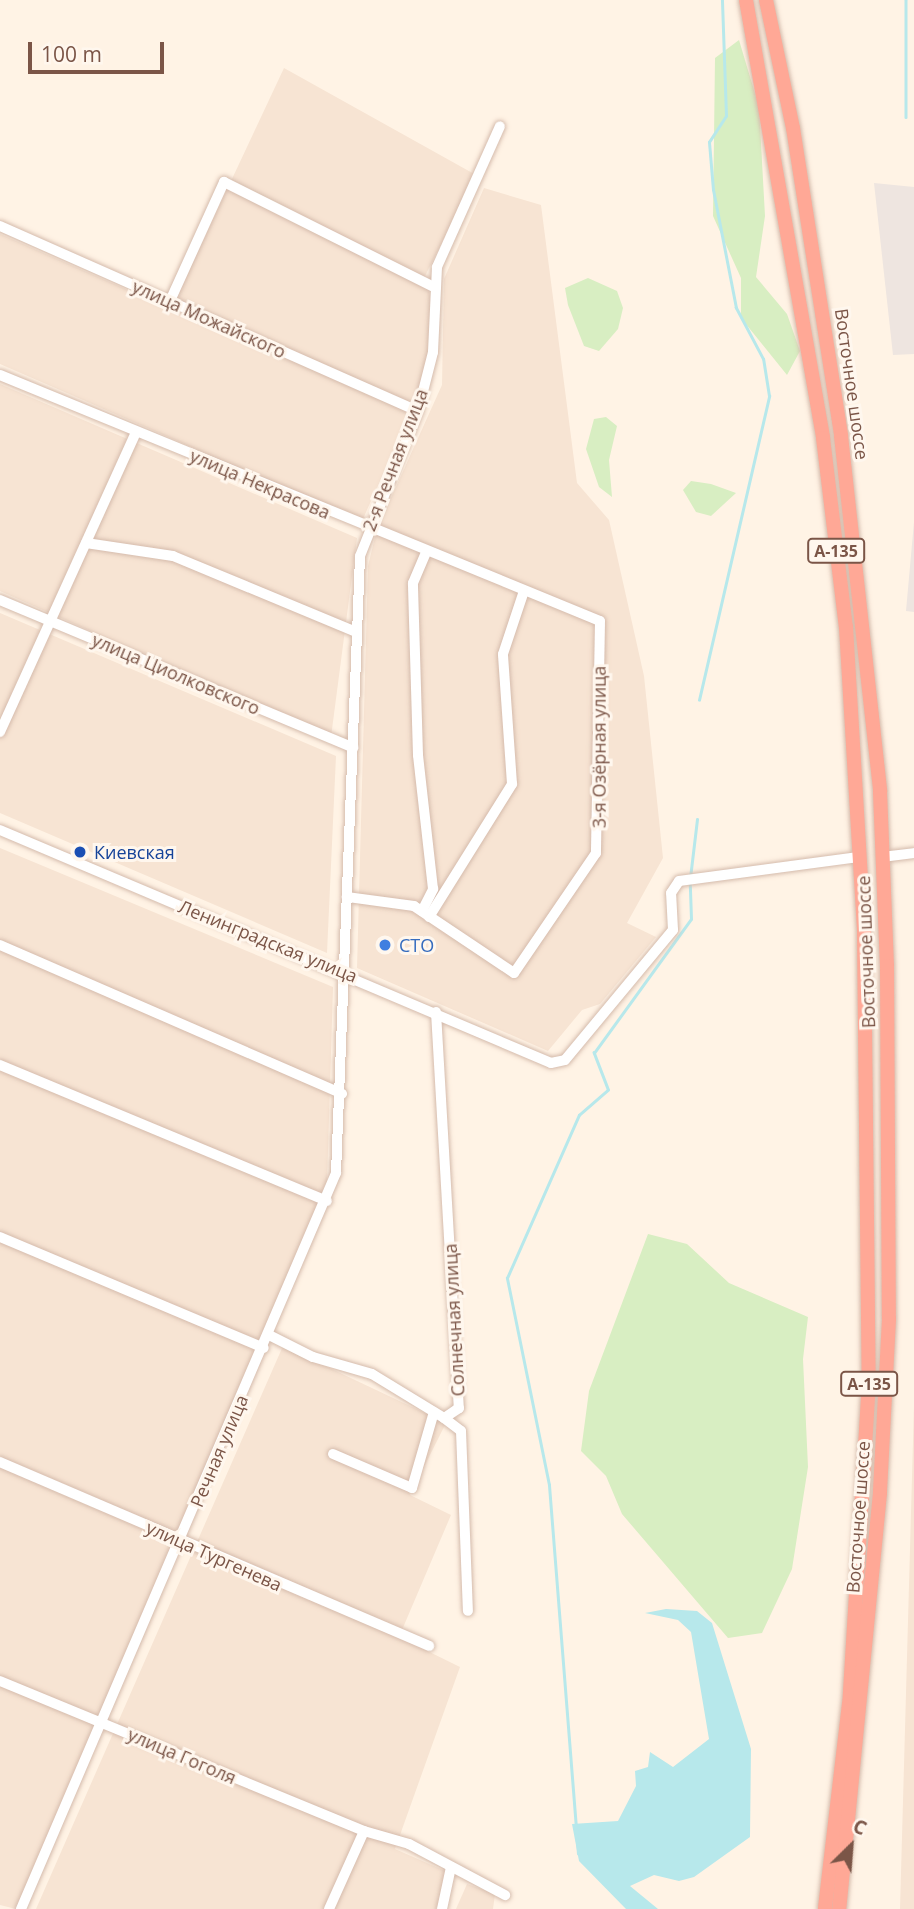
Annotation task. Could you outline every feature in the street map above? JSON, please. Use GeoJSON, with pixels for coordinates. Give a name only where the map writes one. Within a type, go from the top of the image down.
{"type":"FeatureCollection","features":[{"type":"Feature","properties":{"kind":"highway","name":"Восточное шоссе"},"geometry":{"type":"LineString","coordinates":[[746,0],[774,131],[841,585],[860,857],[869,1119],[862,1535],[825,1909]]}},
{"type":"Feature","properties":{"kind":"highway","name":"Восточное шоссе"},"geometry":{"type":"LineString","coordinates":[[766,0],[793,128],[859,584],[882,857],[888,1159],[880,1493],[839,1909]]}},
{"type":"Feature","properties":{"kind":"highway"},"geometry":{"type":"LineString","coordinates":[[841,585],[849,577],[859,584]]}},
{"type":"Feature","properties":{"kind":"highway"},"geometry":{"type":"LineString","coordinates":[[869,1119],[880,1194],[888,1159]]}},
{"type":"Feature","properties":{"kind":"street","name":"2-я Речная улица"},"geometry":{"type":"LineString","coordinates":[[348,976],[347,897],[354,631],[366,529],[418,411],[433,352],[432,286],[500,126]]}},
{"type":"Feature","properties":{"kind":"street"},"geometry":{"type":"LineString","coordinates":[[170,301],[224,182],[432,286]]}},
{"type":"Feature","properties":{"kind":"street","name":"улица Можайского"},"geometry":{"type":"LineString","coordinates":[[0,226],[418,411]]}},
{"type":"Feature","properties":{"kind":"street","name":"улица Некрасова"},"geometry":{"type":"LineString","coordinates":[[0,375],[366,529],[600,621]]}},
{"type":"Feature","properties":{"kind":"street"},"geometry":{"type":"LineString","coordinates":[[0,732],[136,432]]}},
{"type":"Feature","properties":{"kind":"street"},"geometry":{"type":"LineString","coordinates":[[86,543],[173,556],[354,631]]}},
{"type":"Feature","properties":{"kind":"street"},"geometry":{"type":"LineString","coordinates":[[426,552],[413,583],[418,755],[433,889],[426,914]]}},
{"type":"Feature","properties":{"kind":"street"},"geometry":{"type":"LineString","coordinates":[[426,914],[512,784],[503,654],[524,591]]}},
{"type":"Feature","properties":{"kind":"street","name":"улица Циолковского"},"geometry":{"type":"LineString","coordinates":[[0,600],[353,748]]}},
{"type":"Feature","properties":{"kind":"street","name":"3-я Озёрная улица"},"geometry":{"type":"LineString","coordinates":[[426,914],[514,972],[596,853],[600,621]]}},
{"type":"Feature","properties":{"kind":"street","name":"Ленинградская улица"},"geometry":{"type":"LineString","coordinates":[[0,830],[436,1012],[534,1059],[565,1060],[673,930],[672,888],[679,881],[860,857]]}},
{"type":"Feature","properties":{"kind":"street"},"geometry":{"type":"LineString","coordinates":[[882,857],[914,853]]}},
{"type":"Feature","properties":{"kind":"street"},"geometry":{"type":"LineString","coordinates":[[347,897],[426,914]]}},
{"type":"Feature","properties":{"kind":"street"},"geometry":{"type":"LineString","coordinates":[[0,945],[342,1094]]}},
{"type":"Feature","properties":{"kind":"street","name":"Речная улица"},"geometry":{"type":"LineString","coordinates":[[22,1909],[327,1201],[336,1173],[348,976]]}},
{"type":"Feature","properties":{"kind":"street","name":"Солнечная улица"},"geometry":{"type":"LineString","coordinates":[[436,1012],[459,1408],[444,1418],[461,1431],[468,1611]]}},
{"type":"Feature","properties":{"kind":"street"},"geometry":{"type":"LineString","coordinates":[[0,1065],[327,1201]]}},
{"type":"Feature","properties":{"kind":"street"},"geometry":{"type":"LineString","coordinates":[[0,1237],[264,1348]]}},
{"type":"Feature","properties":{"kind":"street"},"geometry":{"type":"LineString","coordinates":[[270,1335],[313,1357],[372,1374],[444,1418]]}},
{"type":"Feature","properties":{"kind":"street"},"geometry":{"type":"LineString","coordinates":[[333,1454],[412,1488],[434,1412]]}},
{"type":"Feature","properties":{"kind":"street","name":"улица Тургенева"},"geometry":{"type":"LineString","coordinates":[[0,1462],[429,1646]]}},
{"type":"Feature","properties":{"kind":"street","name":"улица Гоголя"},"geometry":{"type":"LineString","coordinates":[[0,1681],[364,1831],[409,1844],[505,1895]]}},
{"type":"Feature","properties":{"kind":"street"},"geometry":{"type":"LineString","coordinates":[[329,1909],[364,1831]]}},
{"type":"Feature","properties":{"kind":"street"},"geometry":{"type":"LineString","coordinates":[[442,1909],[451,1867]]}},
{"type":"Feature","properties":{"kind":"shaded area"},"geometry":{"type":"Polygon","coordinates":[[[284,68],[476,175],[425,276],[434,313],[430,370],[362,521],[0,364],[0,234],[171,309],[284,68]]]}},
{"type":"Feature","properties":{"kind":"shaded area"},"geometry":{"type":"Polygon","coordinates":[[[874,183],[914,187],[914,354],[893,355],[874,183]]]}},
{"type":"Feature","properties":{"kind":"shaded area"},"geometry":{"type":"Polygon","coordinates":[[[484,188],[541,205],[577,483],[609,520],[644,676],[663,858],[627,923],[656,937],[600,1004],[582,1010],[548,1051],[357,968],[368,566],[377,529],[442,385],[444,279],[484,188]]]}},
{"type":"Feature","properties":{"kind":"shaded area"},"geometry":{"type":"Polygon","coordinates":[[[0,384],[357,538],[331,737],[0,591],[0,384]]]}},
{"type":"Feature","properties":{"kind":"shaded area"},"geometry":{"type":"Polygon","coordinates":[[[914,522],[914,612],[906,611],[914,522]]]}},
{"type":"Feature","properties":{"kind":"shaded area"},"geometry":{"type":"Polygon","coordinates":[[[0,613],[336,756],[327,953],[0,813],[0,613]]]}},
{"type":"Feature","properties":{"kind":"shaded area"},"geometry":{"type":"Polygon","coordinates":[[[0,848],[333,987],[327,1183],[16,1909],[0,1905],[0,848]]]}},
{"type":"Feature","properties":{"kind":"shaded area"},"geometry":{"type":"Polygon","coordinates":[[[283,1346],[446,1423],[410,1495],[451,1515],[399,1637],[460,1667],[395,1849],[452,1874],[436,1909],[36,1909],[283,1346]]]}},
{"type":"Feature","properties":{"kind":"shaded area"},"geometry":{"type":"Polygon","coordinates":[[[914,1405],[914,1909],[900,1909],[914,1405]]]}},
{"type":"Feature","properties":{"kind":"shaded area"},"geometry":{"type":"Polygon","coordinates":[[[467,1884],[495,1894],[493,1909],[456,1909],[467,1884]]]}},
{"type":"Feature","properties":{"kind":"green space"},"geometry":{"type":"Polygon","coordinates":[[[739,40],[759,107],[765,216],[756,277],[787,314],[800,351],[787,375],[741,318],[741,278],[713,216],[715,58],[739,40]]]}},
{"type":"Feature","properties":{"kind":"green space"},"geometry":{"type":"Polygon","coordinates":[[[588,278],[617,291],[623,308],[618,329],[599,351],[584,346],[568,305],[565,288],[588,278]]]}},
{"type":"Feature","properties":{"kind":"green space"},"geometry":{"type":"Polygon","coordinates":[[[606,417],[617,426],[609,460],[612,497],[599,487],[586,449],[594,419],[606,417]]]}},
{"type":"Feature","properties":{"kind":"green space"},"geometry":{"type":"Polygon","coordinates":[[[691,481],[711,484],[736,493],[711,516],[696,512],[683,490],[691,481]]]}},
{"type":"Feature","properties":{"kind":"green space"},"geometry":{"type":"Polygon","coordinates":[[[648,1234],[687,1244],[729,1283],[808,1317],[803,1359],[808,1467],[792,1569],[762,1633],[728,1638],[622,1514],[606,1476],[581,1451],[589,1391],[648,1234]]]}},
{"type":"Feature","properties":{"kind":"water"},"geometry":{"type":"Polygon","coordinates":[[[666,1609],[697,1611],[712,1623],[751,1749],[750,1837],[694,1877],[679,1881],[654,1875],[630,1886],[658,1909],[626,1909],[579,1861],[572,1824],[618,1821],[636,1786],[635,1771],[648,1767],[650,1752],[673,1767],[709,1739],[691,1632],[678,1620],[645,1613],[666,1609]]]}},
{"type":"Feature","properties":{"kind":"waterway"},"geometry":{"type":"LineString","coordinates":[[699,700],[769,396],[763,359],[736,308],[713,190],[709,142],[726,116],[722,0]]}},
{"type":"Feature","properties":{"kind":"waterway"},"geometry":{"type":"LineString","coordinates":[[906,0],[906,117]]}},
{"type":"Feature","properties":{"kind":"waterway"},"geometry":{"type":"LineString","coordinates":[[690,878],[697,819]]}},
{"type":"Feature","properties":{"kind":"waterway"},"geometry":{"type":"LineString","coordinates":[[578,1854],[549,1485],[507,1278],[579,1115],[608,1090],[594,1053],[691,919],[690,884]]}},
{"type":"Feature","properties":{"kind":"place","name":"Киевская"},"geometry":{"type":"Point","coordinates":[80,852]}},
{"type":"Feature","properties":{"kind":"place","name":"СТО"},"geometry":{"type":"Point","coordinates":[385,945]}}]}
